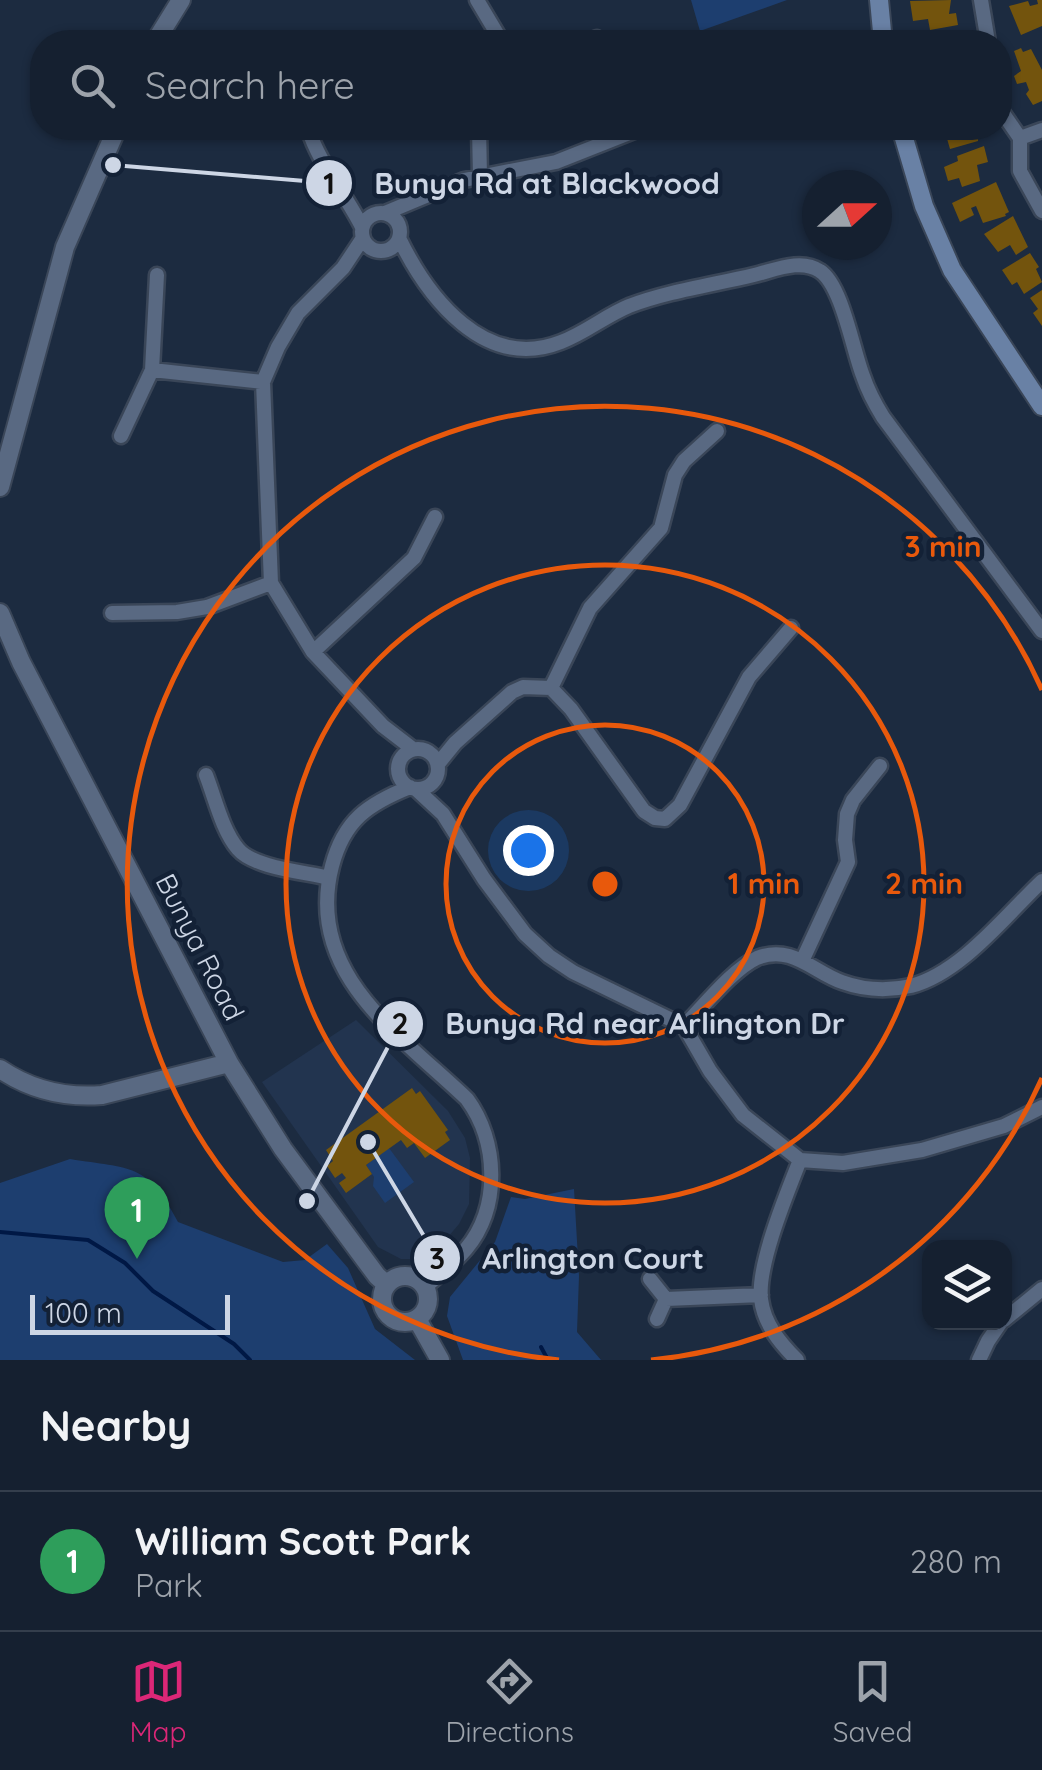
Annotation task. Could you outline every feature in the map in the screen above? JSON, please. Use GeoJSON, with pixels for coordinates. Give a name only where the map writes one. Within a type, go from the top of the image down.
{"type":"FeatureCollection","features":[{"type":"Feature","properties":{"kind":"main road"},"geometry":{"type":"LineString","coordinates":[[879,0],[880,30]]}},
{"type":"Feature","properties":{"kind":"main road"},"geometry":{"type":"LineString","coordinates":[[904,140],[924,206],[952,270],[1042,406]]}},
{"type":"Feature","properties":{"kind":"street"},"geometry":{"type":"LineString","coordinates":[[162,30],[181,0]]}},
{"type":"Feature","properties":{"kind":"street"},"geometry":{"type":"LineString","coordinates":[[477,0],[495,30]]}},
{"type":"Feature","properties":{"kind":"street"},"geometry":{"type":"LineString","coordinates":[[981,0],[986,30]]}},
{"type":"Feature","properties":{"kind":"street"},"geometry":{"type":"LineString","coordinates":[[1012,126],[1020,138],[1020,171],[1042,211]]}},
{"type":"Feature","properties":{"kind":"street"},"geometry":{"type":"LineString","coordinates":[[1020,138],[1042,130]]}},
{"type":"Feature","properties":{"kind":"street"},"geometry":{"type":"LineString","coordinates":[[0,487],[65,247],[112,140]]}},
{"type":"Feature","properties":{"kind":"street"},"geometry":{"type":"LineString","coordinates":[[313,140],[321,160],[344,191],[362,232],[381,251],[415,271]]}},
{"type":"Feature","properties":{"kind":"street"},"geometry":{"type":"LineString","coordinates":[[479,140],[480,176]]}},
{"type":"Feature","properties":{"kind":"street"},"geometry":{"type":"LineString","coordinates":[[444,814],[434,766],[384,726],[312,652],[272,583],[263,382],[298,313],[342,268],[362,232],[379,214],[480,176],[556,162],[612,140]]}},
{"type":"Feature","properties":{"kind":"street"},"geometry":{"type":"LineString","coordinates":[[344,191],[398,231],[415,271],[464,328],[486,340],[520,348],[559,344],[619,310],[673,292],[794,265],[819,270],[832,283],[863,378],[883,417],[1042,631]]}},
{"type":"Feature","properties":{"kind":"street"},"geometry":{"type":"LineString","coordinates":[[342,268],[381,251],[426,196]]}},
{"type":"Feature","properties":{"kind":"street"},"geometry":{"type":"LineString","coordinates":[[121,436],[152,370],[157,276]]}},
{"type":"Feature","properties":{"kind":"street"},"geometry":{"type":"LineString","coordinates":[[152,370],[263,382]]}},
{"type":"Feature","properties":{"kind":"street"},"geometry":{"type":"LineString","coordinates":[[551,688],[590,608],[661,528],[675,475],[684,461],[717,432]]}},
{"type":"Feature","properties":{"kind":"street"},"geometry":{"type":"LineString","coordinates":[[312,652],[414,558],[434,517]]}},
{"type":"Feature","properties":{"kind":"street"},"geometry":{"type":"LineString","coordinates":[[112,614],[192,610],[272,583]]}},
{"type":"Feature","properties":{"kind":"street","name":"Bunya Road"},"geometry":{"type":"LineString","coordinates":[[0,613],[229,1063],[282,1148],[376,1276],[386,1284]]}},
{"type":"Feature","properties":{"kind":"street"},"geometry":{"type":"LineString","coordinates":[[376,800],[427,787],[434,766],[512,692],[523,687],[551,688],[571,709],[644,811],[664,819],[680,805],[749,677],[792,628]]}},
{"type":"Feature","properties":{"kind":"street"},"geometry":{"type":"LineString","coordinates":[[384,726],[404,784],[444,814],[484,879],[525,934],[573,972],[684,1026],[743,1115],[800,1160],[843,1163],[922,1150],[1004,1126],[1042,1107]]}},
{"type":"Feature","properties":{"kind":"street"},"geometry":{"type":"LineString","coordinates":[[413,749],[376,800],[346,831],[330,878],[326,914],[341,968],[363,999],[466,1099],[476,1112],[488,1147],[489,1199],[480,1224],[469,1246],[425,1288]]}},
{"type":"Feature","properties":{"kind":"street"},"geometry":{"type":"LineString","coordinates":[[803,959],[848,862],[844,840],[847,814],[880,766]]}},
{"type":"Feature","properties":{"kind":"street"},"geometry":{"type":"LineString","coordinates":[[206,775],[230,838],[239,851],[258,862],[330,878]]}},
{"type":"Feature","properties":{"kind":"street"},"geometry":{"type":"LineString","coordinates":[[684,1026],[741,970],[758,958],[771,955],[803,959],[822,974],[864,988],[913,985],[942,974],[1042,881]]}},
{"type":"Feature","properties":{"kind":"street"},"geometry":{"type":"LineString","coordinates":[[0,1069],[44,1090],[84,1097],[229,1063]]}},
{"type":"Feature","properties":{"kind":"street"},"geometry":{"type":"LineString","coordinates":[[796,1360],[780,1344],[766,1318],[760,1295],[773,1238],[800,1160]]}},
{"type":"Feature","properties":{"kind":"street"},"geometry":{"type":"LineString","coordinates":[[406,1276],[425,1288],[428,1301],[417,1319],[403,1322],[390,1318],[381,1298],[386,1284],[406,1276]]}},
{"type":"Feature","properties":{"kind":"street"},"geometry":{"type":"LineString","coordinates":[[650,1279],[666,1300]]}},
{"type":"Feature","properties":{"kind":"street"},"geometry":{"type":"LineString","coordinates":[[1012,1314],[1042,1290]]}},
{"type":"Feature","properties":{"kind":"street"},"geometry":{"type":"LineString","coordinates":[[666,1300],[760,1295]]}},
{"type":"Feature","properties":{"kind":"street"},"geometry":{"type":"LineString","coordinates":[[656,1319],[666,1300]]}},
{"type":"Feature","properties":{"kind":"street"},"geometry":{"type":"LineString","coordinates":[[417,1319],[440,1360]]}},
{"type":"Feature","properties":{"kind":"street"},"geometry":{"type":"LineString","coordinates":[[979,1360],[997,1330]]}},
{"type":"Feature","properties":{"kind":"shaded area"},"geometry":{"type":"Polygon","coordinates":[[[691,0],[787,0],[703,30],[691,0]]]}},
{"type":"Feature","properties":{"kind":"shaded area"},"geometry":{"type":"Polygon","coordinates":[[[356,1020],[448,1111],[465,1138],[470,1158],[469,1204],[459,1224],[442,1244],[414,1259],[401,1259],[378,1247],[262,1082],[356,1020]]]}},
{"type":"Feature","properties":{"kind":"shaded area"},"geometry":{"type":"Polygon","coordinates":[[[389,1148],[414,1182],[385,1203],[373,1186],[374,1177],[366,1165],[389,1148]]]}},
{"type":"Feature","properties":{"kind":"shaded area"},"geometry":{"type":"Polygon","coordinates":[[[70,1159],[135,1172],[157,1188],[178,1222],[283,1262],[305,1260],[327,1244],[348,1268],[375,1329],[415,1360],[0,1360],[0,1183],[70,1159]]]}},
{"type":"Feature","properties":{"kind":"shaded area"},"geometry":{"type":"Polygon","coordinates":[[[574,1189],[579,1276],[577,1332],[601,1360],[463,1360],[447,1316],[450,1297],[495,1242],[511,1197],[525,1199],[574,1189]]]}},
{"type":"Feature","properties":{"kind":"building"},"geometry":{"type":"Polygon","coordinates":[[[951,0],[949,14],[956,13],[958,25],[930,30],[928,19],[913,21],[910,1],[951,0]]]}},
{"type":"Feature","properties":{"kind":"building"},"geometry":{"type":"Polygon","coordinates":[[[1037,0],[1042,0],[1042,26],[1021,35],[1009,6],[1028,1],[1030,6],[1038,4],[1037,0]]]}},
{"type":"Feature","properties":{"kind":"building"},"geometry":{"type":"Polygon","coordinates":[[[1021,48],[1023,52],[1031,49],[1042,70],[1042,101],[1033,105],[1026,94],[1026,82],[1017,84],[1014,76],[1021,71],[1014,51],[1021,48]]]}},
{"type":"Feature","properties":{"kind":"building"},"geometry":{"type":"Polygon","coordinates":[[[947,140],[978,140],[978,141],[950,149],[947,140]]]}},
{"type":"Feature","properties":{"kind":"building"},"geometry":{"type":"Polygon","coordinates":[[[984,146],[988,162],[977,165],[980,181],[962,187],[959,178],[948,181],[944,167],[958,161],[957,156],[984,146]]]}},
{"type":"Feature","properties":{"kind":"building"},"geometry":{"type":"Polygon","coordinates":[[[996,182],[1009,212],[1006,216],[983,223],[976,206],[971,208],[974,215],[960,222],[952,203],[996,182]]]}},
{"type":"Feature","properties":{"kind":"building"},"geometry":{"type":"Polygon","coordinates":[[[1013,216],[1028,247],[1016,255],[1010,245],[998,252],[984,234],[1013,216]]]}},
{"type":"Feature","properties":{"kind":"building"},"geometry":{"type":"Polygon","coordinates":[[[1030,253],[1042,282],[1024,294],[1002,270],[1030,253]]]}},
{"type":"Feature","properties":{"kind":"building"},"geometry":{"type":"Polygon","coordinates":[[[1042,290],[1042,326],[1033,313],[1038,309],[1030,298],[1042,290]]]}},
{"type":"Feature","properties":{"kind":"building"},"geometry":{"type":"Polygon","coordinates":[[[412,1088],[416,1094],[420,1091],[448,1130],[445,1132],[450,1140],[425,1158],[414,1143],[407,1148],[401,1140],[366,1165],[372,1174],[346,1193],[339,1183],[346,1178],[342,1173],[335,1178],[327,1166],[333,1161],[326,1150],[412,1088]]]}},
{"type":"Feature","properties":{"kind":"waterway"},"geometry":{"type":"LineString","coordinates":[[0,1232],[88,1240],[125,1263],[153,1291],[234,1344],[250,1360]]}},
{"type":"Feature","properties":{"kind":"waterway"},"geometry":{"type":"LineString","coordinates":[[541,1347],[548,1360]]}},
{"type":"Feature","properties":{"kind":"place","name":"Bunya Rd at Blackwood"},"geometry":{"type":"Point","coordinates":[113,165]}},
{"type":"Feature","properties":{"kind":"place","name":"Arlington Court"},"geometry":{"type":"Point","coordinates":[368,1142]}},
{"type":"Feature","properties":{"kind":"place","name":"Bunya Rd near Arlington Dr"},"geometry":{"type":"Point","coordinates":[307,1201]}},
{"type":"Feature","properties":{"kind":"place","name":"William Scott Park"},"geometry":{"type":"Point","coordinates":[137,1259]}}]}
